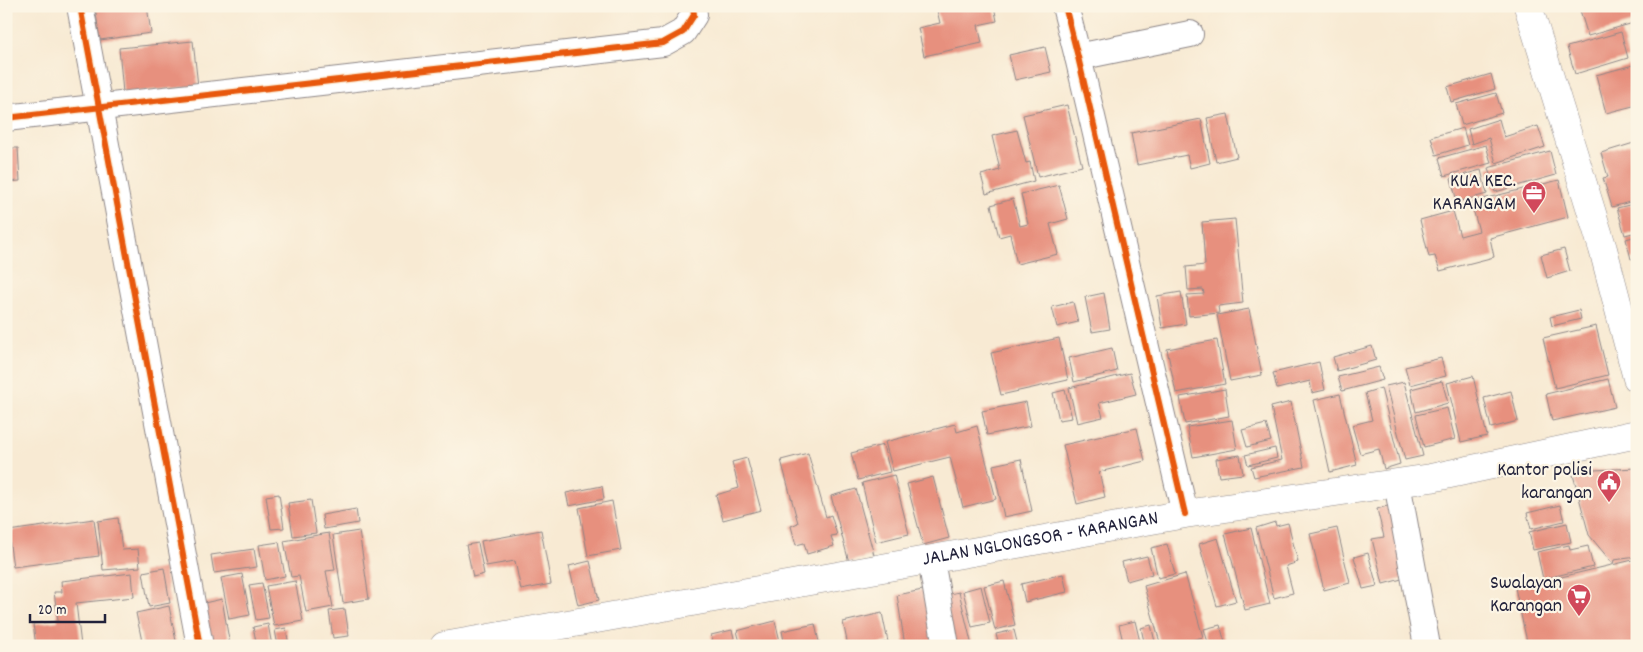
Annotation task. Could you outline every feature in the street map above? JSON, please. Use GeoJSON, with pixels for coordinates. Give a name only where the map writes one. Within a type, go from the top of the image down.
{"type":"FeatureCollection","features":[{"type":"Feature","properties":{"kind":"highway"},"geometry":{"type":"LineString","coordinates":[[1528,6],[1604,249],[1634,369]]}},
{"type":"Feature","properties":{"kind":"highway","name":"JALAN NGLONGSOR - KARANGAN"},"geometry":{"type":"LineString","coordinates":[[444,646],[506,640],[1185,514],[1431,478],[1637,434]]}},
{"type":"Feature","properties":{"kind":"street"},"geometry":{"type":"LineString","coordinates":[[80,6],[200,646]]}},
{"type":"Feature","properties":{"kind":"street"},"geometry":{"type":"LineString","coordinates":[[6,118],[663,43],[683,32],[694,15],[693,6]]}},
{"type":"Feature","properties":{"kind":"street"},"geometry":{"type":"LineString","coordinates":[[1064,6],[1078,57],[1185,514]]}},
{"type":"Feature","properties":{"kind":"street"},"geometry":{"type":"LineString","coordinates":[[1078,57],[1190,34]]}},
{"type":"Feature","properties":{"kind":"street"},"geometry":{"type":"LineString","coordinates":[[1397,483],[1427,646]]}},
{"type":"Feature","properties":{"kind":"street"},"geometry":{"type":"LineString","coordinates":[[931,560],[946,646]]}},
{"type":"Feature","properties":{"kind":"building"},"geometry":{"type":"Polygon","coordinates":[[[147,6],[151,33],[100,40],[95,7],[147,6]]]}},
{"type":"Feature","properties":{"kind":"building"},"geometry":{"type":"Polygon","coordinates":[[[936,6],[994,6],[997,21],[978,25],[982,43],[924,56],[918,28],[940,23],[936,6]]]}},
{"type":"Feature","properties":{"kind":"building"},"geometry":{"type":"Polygon","coordinates":[[[1632,6],[1637,22],[1588,36],[1579,7],[1632,6]]]}},
{"type":"Feature","properties":{"kind":"building"},"geometry":{"type":"Polygon","coordinates":[[[1621,32],[1628,58],[1575,74],[1567,47],[1621,32]]]}},
{"type":"Feature","properties":{"kind":"building"},"geometry":{"type":"Polygon","coordinates":[[[193,41],[198,86],[123,93],[119,48],[193,41]]]}},
{"type":"Feature","properties":{"kind":"building"},"geometry":{"type":"Polygon","coordinates":[[[1045,47],[1051,72],[1015,80],[1009,55],[1045,47]]]}},
{"type":"Feature","properties":{"kind":"building"},"geometry":{"type":"Polygon","coordinates":[[[1637,64],[1637,105],[1606,113],[1596,75],[1637,64]]]}},
{"type":"Feature","properties":{"kind":"building"},"geometry":{"type":"Polygon","coordinates":[[[1491,74],[1495,89],[1451,102],[1447,87],[1491,74]]]}},
{"type":"Feature","properties":{"kind":"building"},"geometry":{"type":"Polygon","coordinates":[[[1496,93],[1502,113],[1462,125],[1456,104],[1496,93]]]}},
{"type":"Feature","properties":{"kind":"building"},"geometry":{"type":"Polygon","coordinates":[[[1067,105],[1082,166],[1038,177],[1023,115],[1067,105]]]}},
{"type":"Feature","properties":{"kind":"building"},"geometry":{"type":"Polygon","coordinates":[[[1228,114],[1237,157],[1216,162],[1207,118],[1228,114]]]}},
{"type":"Feature","properties":{"kind":"building"},"geometry":{"type":"Polygon","coordinates":[[[1201,119],[1210,163],[1190,168],[1187,155],[1137,165],[1131,133],[1201,119]]]}},
{"type":"Feature","properties":{"kind":"building"},"geometry":{"type":"Polygon","coordinates":[[[1499,119],[1504,137],[1538,126],[1545,147],[1496,163],[1489,138],[1472,144],[1468,129],[1499,119]]]}},
{"type":"Feature","properties":{"kind":"building"},"geometry":{"type":"Polygon","coordinates":[[[1463,128],[1468,145],[1436,155],[1431,137],[1463,128]]]}},
{"type":"Feature","properties":{"kind":"building"},"geometry":{"type":"Polygon","coordinates":[[[1017,130],[1026,163],[1030,162],[1034,181],[986,194],[981,175],[1000,170],[992,136],[1017,130]]]}},
{"type":"Feature","properties":{"kind":"building"},"geometry":{"type":"Polygon","coordinates":[[[1637,142],[1637,200],[1612,207],[1603,178],[1608,177],[1601,153],[1637,142]]]}},
{"type":"Feature","properties":{"kind":"building"},"geometry":{"type":"Polygon","coordinates":[[[1486,145],[1491,163],[1444,176],[1439,158],[1486,145]]]}},
{"type":"Feature","properties":{"kind":"building"},"geometry":{"type":"Polygon","coordinates":[[[6,148],[18,148],[20,181],[6,182],[6,148]]]}},
{"type":"Feature","properties":{"kind":"building"},"geometry":{"type":"Polygon","coordinates":[[[1550,151],[1556,175],[1495,192],[1488,168],[1550,151]]]}},
{"type":"Feature","properties":{"kind":"building"},"geometry":{"type":"Polygon","coordinates":[[[1481,170],[1487,194],[1457,202],[1451,178],[1481,170]]]}},
{"type":"Feature","properties":{"kind":"building"},"geometry":{"type":"Polygon","coordinates":[[[1559,180],[1568,217],[1490,238],[1494,257],[1440,271],[1435,256],[1429,257],[1420,220],[1453,211],[1460,236],[1479,231],[1471,202],[1559,180]]]}},
{"type":"Feature","properties":{"kind":"building"},"geometry":{"type":"Polygon","coordinates":[[[1059,185],[1068,219],[1050,224],[1058,254],[1017,264],[1010,234],[999,237],[991,205],[1013,199],[1020,226],[1028,224],[1021,194],[1059,185]]]}},
{"type":"Feature","properties":{"kind":"building"},"geometry":{"type":"Polygon","coordinates":[[[1637,203],[1637,232],[1625,235],[1617,208],[1637,203]]]}},
{"type":"Feature","properties":{"kind":"building"},"geometry":{"type":"Polygon","coordinates":[[[1235,219],[1243,303],[1218,306],[1219,313],[1189,316],[1187,295],[1204,294],[1203,289],[1188,290],[1186,267],[1205,265],[1202,222],[1235,219]]]}},
{"type":"Feature","properties":{"kind":"building"},"geometry":{"type":"Polygon","coordinates":[[[1637,236],[1637,258],[1631,259],[1626,239],[1637,236]]]}},
{"type":"Feature","properties":{"kind":"building"},"geometry":{"type":"Polygon","coordinates":[[[1564,249],[1570,271],[1547,278],[1541,255],[1564,249]]]}},
{"type":"Feature","properties":{"kind":"building"},"geometry":{"type":"Polygon","coordinates":[[[1181,292],[1186,324],[1162,328],[1157,296],[1181,292]]]}},
{"type":"Feature","properties":{"kind":"building"},"geometry":{"type":"Polygon","coordinates":[[[1104,293],[1110,329],[1092,332],[1085,297],[1104,293]]]}},
{"type":"Feature","properties":{"kind":"building"},"geometry":{"type":"Polygon","coordinates":[[[1073,302],[1078,322],[1057,327],[1052,307],[1073,302]]]}},
{"type":"Feature","properties":{"kind":"building"},"geometry":{"type":"Polygon","coordinates":[[[1249,309],[1262,375],[1230,381],[1217,315],[1249,309]]]}},
{"type":"Feature","properties":{"kind":"building"},"geometry":{"type":"Polygon","coordinates":[[[1579,310],[1581,319],[1552,326],[1550,317],[1579,310]]]}},
{"type":"Feature","properties":{"kind":"building"},"geometry":{"type":"Polygon","coordinates":[[[1596,326],[1608,375],[1555,388],[1543,338],[1596,326]]]}},
{"type":"Feature","properties":{"kind":"building"},"geometry":{"type":"Polygon","coordinates":[[[1059,338],[1068,380],[1001,395],[991,353],[1059,338]]]}},
{"type":"Feature","properties":{"kind":"building"},"geometry":{"type":"Polygon","coordinates":[[[1217,340],[1225,384],[1176,393],[1167,349],[1217,340]]]}},
{"type":"Feature","properties":{"kind":"building"},"geometry":{"type":"Polygon","coordinates":[[[1372,346],[1376,360],[1337,371],[1333,357],[1372,346]]]}},
{"type":"Feature","properties":{"kind":"building"},"geometry":{"type":"Polygon","coordinates":[[[1112,348],[1117,371],[1074,382],[1069,358],[1112,348]]]}},
{"type":"Feature","properties":{"kind":"building"},"geometry":{"type":"Polygon","coordinates":[[[1441,358],[1446,376],[1410,385],[1405,367],[1441,358]]]}},
{"type":"Feature","properties":{"kind":"building"},"geometry":{"type":"Polygon","coordinates":[[[1319,362],[1325,390],[1312,393],[1310,381],[1277,389],[1273,373],[1319,362]]]}},
{"type":"Feature","properties":{"kind":"building"},"geometry":{"type":"Polygon","coordinates":[[[1379,367],[1383,380],[1342,391],[1338,377],[1379,367]]]}},
{"type":"Feature","properties":{"kind":"building"},"geometry":{"type":"Polygon","coordinates":[[[1130,373],[1136,394],[1099,403],[1103,417],[1077,423],[1069,388],[1130,373]]]}},
{"type":"Feature","properties":{"kind":"building"},"geometry":{"type":"Polygon","coordinates":[[[1473,376],[1487,436],[1461,442],[1447,383],[1473,376]]]}},
{"type":"Feature","properties":{"kind":"building"},"geometry":{"type":"Polygon","coordinates":[[[1608,379],[1615,407],[1552,421],[1546,394],[1608,379]]]}},
{"type":"Feature","properties":{"kind":"building"},"geometry":{"type":"Polygon","coordinates":[[[1442,381],[1448,403],[1416,412],[1411,389],[1442,381]]]}},
{"type":"Feature","properties":{"kind":"building"},"geometry":{"type":"Polygon","coordinates":[[[1404,382],[1423,456],[1405,460],[1386,386],[1404,382]]]}},
{"type":"Feature","properties":{"kind":"building"},"geometry":{"type":"Polygon","coordinates":[[[1381,388],[1400,464],[1384,469],[1379,449],[1360,454],[1352,425],[1372,420],[1365,393],[1381,388]]]}},
{"type":"Feature","properties":{"kind":"building"},"geometry":{"type":"Polygon","coordinates":[[[1225,389],[1229,416],[1185,424],[1180,397],[1225,389]]]}},
{"type":"Feature","properties":{"kind":"building"},"geometry":{"type":"Polygon","coordinates":[[[1065,390],[1072,418],[1059,420],[1053,393],[1065,390]]]}},
{"type":"Feature","properties":{"kind":"building"},"geometry":{"type":"Polygon","coordinates":[[[1511,391],[1518,421],[1491,428],[1484,398],[1511,391]]]}},
{"type":"Feature","properties":{"kind":"building"},"geometry":{"type":"Polygon","coordinates":[[[1340,394],[1357,465],[1330,472],[1314,400],[1340,394]]]}},
{"type":"Feature","properties":{"kind":"building"},"geometry":{"type":"Polygon","coordinates":[[[1026,402],[1031,426],[987,435],[982,411],[1026,402]]]}},
{"type":"Feature","properties":{"kind":"building"},"geometry":{"type":"Polygon","coordinates":[[[1291,402],[1304,467],[1254,477],[1251,467],[1282,460],[1271,407],[1291,402]]]}},
{"type":"Feature","properties":{"kind":"building"},"geometry":{"type":"Polygon","coordinates":[[[1447,408],[1455,439],[1424,447],[1416,415],[1447,408]]]}},
{"type":"Feature","properties":{"kind":"building"},"geometry":{"type":"Polygon","coordinates":[[[1232,420],[1237,449],[1193,457],[1187,427],[1232,420]]]}},
{"type":"Feature","properties":{"kind":"building"},"geometry":{"type":"Polygon","coordinates":[[[955,424],[957,432],[977,426],[996,499],[963,507],[950,457],[893,471],[885,442],[955,424]]]}},
{"type":"Feature","properties":{"kind":"building"},"geometry":{"type":"Polygon","coordinates":[[[1266,424],[1271,441],[1247,447],[1242,430],[1266,424]]]}},
{"type":"Feature","properties":{"kind":"building"},"geometry":{"type":"Polygon","coordinates":[[[1137,428],[1145,461],[1099,472],[1105,497],[1077,504],[1063,445],[1137,428]]]}},
{"type":"Feature","properties":{"kind":"building"},"geometry":{"type":"Polygon","coordinates":[[[883,445],[890,472],[858,480],[851,453],[883,445]]]}},
{"type":"Feature","properties":{"kind":"building"},"geometry":{"type":"Polygon","coordinates":[[[1275,448],[1277,458],[1248,465],[1245,455],[1275,448]]]}},
{"type":"Feature","properties":{"kind":"building"},"geometry":{"type":"Polygon","coordinates":[[[808,453],[826,517],[831,515],[837,535],[831,536],[834,546],[807,554],[804,543],[796,545],[791,526],[798,523],[781,460],[808,453]]]}},
{"type":"Feature","properties":{"kind":"building"},"geometry":{"type":"Polygon","coordinates":[[[1240,455],[1243,474],[1219,477],[1216,459],[1240,455]]]}},
{"type":"Feature","properties":{"kind":"building"},"geometry":{"type":"Polygon","coordinates":[[[747,458],[761,510],[723,520],[716,495],[739,488],[732,462],[747,458]]]}},
{"type":"Feature","properties":{"kind":"building"},"geometry":{"type":"Polygon","coordinates":[[[1021,459],[1032,511],[1004,517],[993,465],[1021,459]]]}},
{"type":"Feature","properties":{"kind":"building","name":"Kantor polisi karangan"},"geometry":{"type":"Polygon","coordinates":[[[1637,468],[1637,557],[1614,560],[1613,564],[1589,535],[1572,471],[1637,468]]]}},
{"type":"Feature","properties":{"kind":"building"},"geometry":{"type":"Polygon","coordinates":[[[894,475],[909,534],[876,542],[862,483],[894,475]]]}},
{"type":"Feature","properties":{"kind":"building"},"geometry":{"type":"Polygon","coordinates":[[[933,477],[949,538],[923,545],[907,484],[933,477]]]}},
{"type":"Feature","properties":{"kind":"building"},"geometry":{"type":"Polygon","coordinates":[[[602,486],[604,499],[569,506],[566,493],[602,486]]]}},
{"type":"Feature","properties":{"kind":"building"},"geometry":{"type":"Polygon","coordinates":[[[856,489],[874,555],[849,562],[831,496],[856,489]]]}},
{"type":"Feature","properties":{"kind":"building"},"geometry":{"type":"Polygon","coordinates":[[[279,494],[284,528],[271,529],[266,496],[279,494]]]}},
{"type":"Feature","properties":{"kind":"building"},"geometry":{"type":"Polygon","coordinates":[[[311,500],[316,533],[293,536],[288,503],[311,500]]]}},
{"type":"Feature","properties":{"kind":"building"},"geometry":{"type":"Polygon","coordinates":[[[612,501],[621,550],[588,556],[579,508],[612,501]]]}},
{"type":"Feature","properties":{"kind":"building"},"geometry":{"type":"Polygon","coordinates":[[[1394,504],[1413,576],[1383,584],[1372,539],[1384,537],[1377,509],[1394,504]]]}},
{"type":"Feature","properties":{"kind":"building"},"geometry":{"type":"Polygon","coordinates":[[[1560,505],[1564,521],[1531,529],[1527,513],[1560,505]]]}},
{"type":"Feature","properties":{"kind":"building"},"geometry":{"type":"Polygon","coordinates":[[[356,509],[358,523],[324,529],[322,515],[356,509]]]}},
{"type":"Feature","properties":{"kind":"building"},"geometry":{"type":"Polygon","coordinates":[[[118,518],[122,550],[138,549],[140,567],[103,570],[98,521],[118,518]]]}},
{"type":"Feature","properties":{"kind":"building"},"geometry":{"type":"Polygon","coordinates":[[[94,519],[99,556],[13,567],[8,531],[94,519]]]}},
{"type":"Feature","properties":{"kind":"building"},"geometry":{"type":"Polygon","coordinates":[[[1275,522],[1276,526],[1288,523],[1298,562],[1286,566],[1293,593],[1274,598],[1256,528],[1275,522]]]}},
{"type":"Feature","properties":{"kind":"building"},"geometry":{"type":"Polygon","coordinates":[[[1567,523],[1571,542],[1533,550],[1529,532],[1567,523]]]}},
{"type":"Feature","properties":{"kind":"building"},"geometry":{"type":"Polygon","coordinates":[[[1251,528],[1270,604],[1245,610],[1225,534],[1251,528]]]}},
{"type":"Feature","properties":{"kind":"building"},"geometry":{"type":"Polygon","coordinates":[[[1337,528],[1350,583],[1324,590],[1310,534],[1337,528]]]}},
{"type":"Feature","properties":{"kind":"building"},"geometry":{"type":"Polygon","coordinates":[[[541,530],[551,584],[521,590],[515,561],[486,566],[481,541],[541,530]]]}},
{"type":"Feature","properties":{"kind":"building"},"geometry":{"type":"Polygon","coordinates":[[[359,531],[369,599],[343,603],[333,535],[359,531]]]}},
{"type":"Feature","properties":{"kind":"building"},"geometry":{"type":"Polygon","coordinates":[[[329,533],[335,570],[326,571],[333,607],[306,612],[299,576],[291,577],[284,541],[329,533]]]}},
{"type":"Feature","properties":{"kind":"building"},"geometry":{"type":"Polygon","coordinates":[[[1218,538],[1236,601],[1217,606],[1199,544],[1218,538]]]}},
{"type":"Feature","properties":{"kind":"building"},"geometry":{"type":"Polygon","coordinates":[[[279,542],[285,576],[265,580],[259,545],[279,542]]]}},
{"type":"Feature","properties":{"kind":"building"},"geometry":{"type":"Polygon","coordinates":[[[478,543],[484,574],[473,577],[466,545],[478,543]]]}},
{"type":"Feature","properties":{"kind":"building"},"geometry":{"type":"Polygon","coordinates":[[[1167,544],[1175,574],[1158,578],[1151,548],[1167,544]]]}},
{"type":"Feature","properties":{"kind":"building"},"geometry":{"type":"Polygon","coordinates":[[[1569,545],[1570,550],[1588,546],[1593,567],[1543,579],[1537,552],[1569,545]]]}},
{"type":"Feature","properties":{"kind":"building"},"geometry":{"type":"Polygon","coordinates":[[[254,549],[257,567],[214,573],[211,555],[254,549]]]}},
{"type":"Feature","properties":{"kind":"building"},"geometry":{"type":"Polygon","coordinates":[[[1368,553],[1377,586],[1363,589],[1354,557],[1368,553]]]}},
{"type":"Feature","properties":{"kind":"building"},"geometry":{"type":"Polygon","coordinates":[[[1147,556],[1152,574],[1127,581],[1122,562],[1147,556]]]}},
{"type":"Feature","properties":{"kind":"building","name":"Swalayan Karangan"},"geometry":{"type":"Polygon","coordinates":[[[1637,559],[1637,646],[1528,646],[1515,588],[1637,559]]]}},
{"type":"Feature","properties":{"kind":"building"},"geometry":{"type":"Polygon","coordinates":[[[590,561],[599,600],[578,605],[569,566],[590,561]]]}},
{"type":"Feature","properties":{"kind":"building"},"geometry":{"type":"Polygon","coordinates":[[[164,568],[170,603],[149,607],[143,572],[164,568]]]}},
{"type":"Feature","properties":{"kind":"building"},"geometry":{"type":"Polygon","coordinates":[[[132,573],[134,597],[76,603],[81,646],[36,646],[33,624],[58,621],[54,592],[62,592],[61,581],[132,573]]]}},
{"type":"Feature","properties":{"kind":"building"},"geometry":{"type":"Polygon","coordinates":[[[242,574],[250,615],[229,619],[221,578],[242,574]]]}},
{"type":"Feature","properties":{"kind":"building"},"geometry":{"type":"Polygon","coordinates":[[[1063,574],[1067,592],[1025,602],[1021,584],[1063,574]]]}},
{"type":"Feature","properties":{"kind":"building"},"geometry":{"type":"Polygon","coordinates":[[[1185,574],[1203,637],[1170,646],[1161,646],[1144,586],[1185,574]]]}},
{"type":"Feature","properties":{"kind":"building"},"geometry":{"type":"Polygon","coordinates":[[[295,581],[303,621],[274,626],[266,586],[295,581]]]}},
{"type":"Feature","properties":{"kind":"building"},"geometry":{"type":"Polygon","coordinates":[[[1004,581],[1015,625],[995,630],[984,586],[1004,581]]]}},
{"type":"Feature","properties":{"kind":"building"},"geometry":{"type":"Polygon","coordinates":[[[262,583],[269,618],[256,620],[249,585],[262,583]]]}},
{"type":"Feature","properties":{"kind":"building"},"geometry":{"type":"Polygon","coordinates":[[[981,586],[990,623],[972,627],[963,591],[981,586]]]}},
{"type":"Feature","properties":{"kind":"building"},"geometry":{"type":"Polygon","coordinates":[[[928,589],[938,646],[905,646],[897,595],[928,589]]]}},
{"type":"Feature","properties":{"kind":"building"},"geometry":{"type":"Polygon","coordinates":[[[959,592],[972,646],[954,646],[941,596],[959,592]]]}},
{"type":"Feature","properties":{"kind":"building"},"geometry":{"type":"Polygon","coordinates":[[[222,599],[230,646],[211,646],[204,603],[222,599]]]}},
{"type":"Feature","properties":{"kind":"building"},"geometry":{"type":"Polygon","coordinates":[[[169,606],[177,646],[143,646],[136,613],[169,606]]]}},
{"type":"Feature","properties":{"kind":"building"},"geometry":{"type":"Polygon","coordinates":[[[345,609],[349,636],[333,638],[329,611],[345,609]]]}},
{"type":"Feature","properties":{"kind":"building"},"geometry":{"type":"Polygon","coordinates":[[[882,613],[888,642],[869,646],[848,646],[843,622],[882,613]]]}},
{"type":"Feature","properties":{"kind":"building"},"geometry":{"type":"Polygon","coordinates":[[[775,621],[781,645],[741,646],[737,631],[775,621]]]}},
{"type":"Feature","properties":{"kind":"building"},"geometry":{"type":"Polygon","coordinates":[[[1135,621],[1141,646],[1124,646],[1119,625],[1135,621]]]}},
{"type":"Feature","properties":{"kind":"building"},"geometry":{"type":"Polygon","coordinates":[[[268,624],[272,646],[257,646],[253,627],[268,624]]]}},
{"type":"Feature","properties":{"kind":"building"},"geometry":{"type":"Polygon","coordinates":[[[815,624],[819,642],[803,646],[785,646],[782,631],[815,624]]]}},
{"type":"Feature","properties":{"kind":"building"},"geometry":{"type":"Polygon","coordinates":[[[1151,625],[1156,646],[1145,646],[1141,628],[1151,625]]]}},
{"type":"Feature","properties":{"kind":"building"},"geometry":{"type":"Polygon","coordinates":[[[1220,625],[1226,646],[1209,646],[1204,629],[1220,625]]]}},
{"type":"Feature","properties":{"kind":"building"},"geometry":{"type":"Polygon","coordinates":[[[286,628],[289,646],[278,646],[275,630],[286,628]]]}},
{"type":"Feature","properties":{"kind":"building"},"geometry":{"type":"Polygon","coordinates":[[[732,630],[736,646],[714,646],[711,635],[732,630]]]}},
{"type":"Feature","properties":{"kind":"building"},"geometry":{"type":"Polygon","coordinates":[[[1014,630],[1018,646],[999,646],[996,634],[1014,630]]]}},
{"type":"Feature","properties":{"kind":"cycle path"},"geometry":{"type":"LineString","coordinates":[[80,6],[200,646]]}},
{"type":"Feature","properties":{"kind":"cycle path"},"geometry":{"type":"LineString","coordinates":[[6,118],[663,43],[683,32],[694,15],[693,6]]}},
{"type":"Feature","properties":{"kind":"cycle path"},"geometry":{"type":"LineString","coordinates":[[1065,6],[1185,514]]}},
{"type":"Feature","properties":{"kind":"place","name":"KUA KEC. KARANGAM"},"geometry":{"type":"Point","coordinates":[1534,214]}},
{"type":"Feature","properties":{"kind":"place","name":"Kantor polisi karangan"},"geometry":{"type":"Point","coordinates":[1609,503]}},
{"type":"Feature","properties":{"kind":"place","name":"Swalayan Karangan"},"geometry":{"type":"Point","coordinates":[1579,617]}}]}
